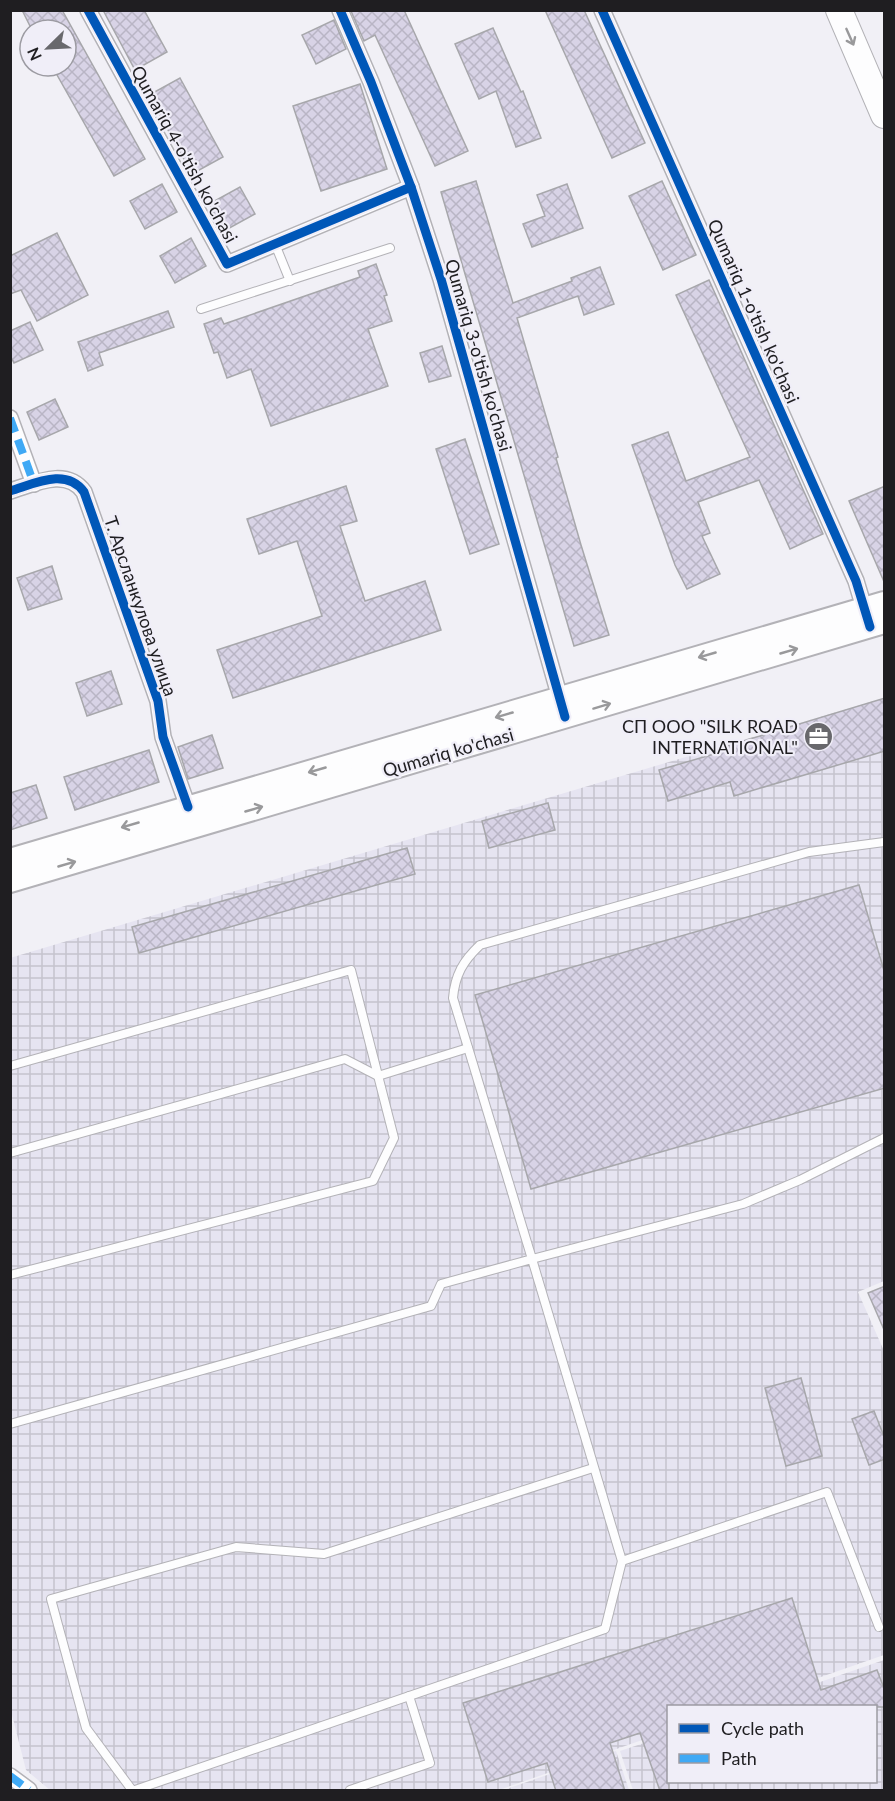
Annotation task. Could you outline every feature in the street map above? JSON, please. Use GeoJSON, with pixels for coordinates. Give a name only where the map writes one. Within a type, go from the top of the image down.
{"type":"FeatureCollection","features":[{"type":"Feature","properties":{"kind":"highway"},"geometry":{"type":"LineString","coordinates":[[838,10],[874,68],[885,115]]}},
{"type":"Feature","properties":{"kind":"main road","name":"Qumariq ko'chasi"},"geometry":{"type":"LineString","coordinates":[[10,881],[563,707],[876,615]]}},
{"type":"Feature","properties":{"kind":"main road","name":"Qumariq ko'chasi"},"geometry":{"type":"LineString","coordinates":[[10,860],[188,807],[563,707]]}},
{"type":"Feature","properties":{"kind":"street","name":"Qumariq 4-o'tish ko'chasi"},"geometry":{"type":"LineString","coordinates":[[88,10],[227,264],[411,187]]}},
{"type":"Feature","properties":{"kind":"street","name":"Qumariq 3-o'tish ko'chasi"},"geometry":{"type":"LineString","coordinates":[[340,10],[371,82],[411,187],[444,290],[563,707]]}},
{"type":"Feature","properties":{"kind":"street","name":"Qumariq 1-o'tish ko'chasi"},"geometry":{"type":"LineString","coordinates":[[602,10],[856,581],[876,615]]}},
{"type":"Feature","properties":{"kind":"street"},"geometry":{"type":"LineString","coordinates":[[10,418],[34,484]]}},
{"type":"Feature","properties":{"kind":"street","name":"Т. Арсланкулова улица"},"geometry":{"type":"LineString","coordinates":[[10,491],[51,479],[69,479],[84,492],[158,701],[163,737],[188,807]]}},
{"type":"Feature","properties":{"kind":"street"},"geometry":{"type":"LineString","coordinates":[[10,1776],[29,1791]]}},
{"type":"Feature","properties":{"kind":"lane"},"geometry":{"type":"LineString","coordinates":[[274,244],[290,281]]}},
{"type":"Feature","properties":{"kind":"lane"},"geometry":{"type":"LineString","coordinates":[[201,309],[390,248]]}},
{"type":"Feature","properties":{"kind":"lane"},"geometry":{"type":"LineString","coordinates":[[593,1468],[324,1554],[236,1547],[51,1599],[86,1728],[134,1791],[605,1629],[622,1561],[453,998],[454,984],[459,970],[480,945],[809,852],[885,842]]}},
{"type":"Feature","properties":{"kind":"lane"},"geometry":{"type":"LineString","coordinates":[[10,1066],[351,970],[394,1138],[373,1181],[10,1275]]}},
{"type":"Feature","properties":{"kind":"lane"},"geometry":{"type":"LineString","coordinates":[[10,1153],[345,1059],[378,1076],[468,1048]]}},
{"type":"Feature","properties":{"kind":"lane"},"geometry":{"type":"LineString","coordinates":[[10,1424],[431,1306],[441,1284],[743,1204],[800,1180],[885,1138]]}},
{"type":"Feature","properties":{"kind":"lane"},"geometry":{"type":"LineString","coordinates":[[622,1561],[828,1492],[879,1627]]}},
{"type":"Feature","properties":{"kind":"lane"},"geometry":{"type":"LineString","coordinates":[[350,1791],[430,1762],[409,1696]]}},
{"type":"Feature","properties":{"kind":"shaded area"},"geometry":{"type":"Polygon","coordinates":[[[884,698],[884,1281],[858,1292],[884,1351],[884,1655],[741,1705],[667,1705],[667,1731],[499,1790],[50,1790],[26,1770],[11,1711],[10,958],[884,698]]]}},
{"type":"Feature","properties":{"kind":"shaded area"},"geometry":{"type":"Polygon","coordinates":[[[884,1660],[884,1790],[633,1790],[620,1751],[667,1735],[667,1783],[877,1783],[877,1705],[753,1705],[884,1660]]]}},
{"type":"Feature","properties":{"kind":"shaded area"},"geometry":{"type":"Polygon","coordinates":[[[616,1751],[629,1790],[504,1790],[616,1751]]]}},
{"type":"Feature","properties":{"kind":"building"},"geometry":{"type":"Polygon","coordinates":[[[22,10],[62,10],[66,18],[26,18],[22,10]]]}},
{"type":"Feature","properties":{"kind":"building"},"geometry":{"type":"Polygon","coordinates":[[[103,10],[144,10],[167,52],[135,70],[103,10]]]}},
{"type":"Feature","properties":{"kind":"building"},"geometry":{"type":"Polygon","coordinates":[[[404,10],[468,151],[435,166],[375,35],[364,41],[351,11],[404,10]]]}},
{"type":"Feature","properties":{"kind":"building"},"geometry":{"type":"Polygon","coordinates":[[[545,10],[584,10],[645,143],[612,158],[545,10]]]}},
{"type":"Feature","properties":{"kind":"building"},"geometry":{"type":"Polygon","coordinates":[[[334,20],[346,49],[316,64],[302,35],[334,20]]]}},
{"type":"Feature","properties":{"kind":"building"},"geometry":{"type":"Polygon","coordinates":[[[493,28],[521,92],[523,91],[541,138],[516,147],[496,91],[479,99],[455,44],[493,28]]]}},
{"type":"Feature","properties":{"kind":"building"},"geometry":{"type":"Polygon","coordinates":[[[78,39],[145,159],[114,176],[59,78],[78,78],[78,39]]]}},
{"type":"Feature","properties":{"kind":"building"},"geometry":{"type":"Polygon","coordinates":[[[180,78],[223,157],[192,174],[149,95],[180,78]]]}},
{"type":"Feature","properties":{"kind":"building"},"geometry":{"type":"Polygon","coordinates":[[[360,84],[387,169],[321,191],[293,106],[360,84]]]}},
{"type":"Feature","properties":{"kind":"building"},"geometry":{"type":"Polygon","coordinates":[[[476,181],[513,303],[572,281],[571,278],[600,267],[614,304],[584,315],[578,296],[517,318],[581,545],[609,635],[574,646],[441,192],[476,181]]]}},
{"type":"Feature","properties":{"kind":"building"},"geometry":{"type":"Polygon","coordinates":[[[662,181],[696,255],[663,270],[629,196],[662,181]]]}},
{"type":"Feature","properties":{"kind":"building"},"geometry":{"type":"Polygon","coordinates":[[[162,184],[177,212],[145,229],[130,201],[162,184]]]}},
{"type":"Feature","properties":{"kind":"building"},"geometry":{"type":"Polygon","coordinates":[[[567,184],[583,228],[532,247],[523,224],[545,216],[537,195],[567,184]]]}},
{"type":"Feature","properties":{"kind":"building"},"geometry":{"type":"Polygon","coordinates":[[[240,187],[255,214],[224,231],[209,204],[240,187]]]}},
{"type":"Feature","properties":{"kind":"building"},"geometry":{"type":"Polygon","coordinates":[[[57,233],[88,295],[37,321],[21,290],[10,294],[10,256],[57,233]]]}},
{"type":"Feature","properties":{"kind":"building"},"geometry":{"type":"Polygon","coordinates":[[[191,238],[206,266],[175,283],[160,256],[191,238]]]}},
{"type":"Feature","properties":{"kind":"building"},"geometry":{"type":"Polygon","coordinates":[[[376,264],[387,295],[384,296],[392,321],[368,329],[388,386],[271,426],[251,369],[227,378],[218,352],[214,353],[204,324],[221,318],[224,324],[360,277],[358,271],[376,264]]]}},
{"type":"Feature","properties":{"kind":"building"},"geometry":{"type":"Polygon","coordinates":[[[709,280],[823,534],[790,549],[759,480],[698,502],[710,533],[702,536],[720,574],[687,589],[675,565],[632,445],[668,432],[686,481],[750,457],[676,295],[709,280]]]}},
{"type":"Feature","properties":{"kind":"building"},"geometry":{"type":"Polygon","coordinates":[[[168,311],[174,327],[99,353],[103,365],[88,371],[78,342],[168,311]]]}},
{"type":"Feature","properties":{"kind":"building"},"geometry":{"type":"Polygon","coordinates":[[[30,322],[43,350],[14,363],[10,355],[10,331],[30,322]]]}},
{"type":"Feature","properties":{"kind":"building"},"geometry":{"type":"Polygon","coordinates":[[[442,346],[451,376],[429,382],[420,353],[442,346]]]}},
{"type":"Feature","properties":{"kind":"building"},"geometry":{"type":"Polygon","coordinates":[[[55,399],[68,427],[39,440],[27,412],[55,399]]]}},
{"type":"Feature","properties":{"kind":"building"},"geometry":{"type":"Polygon","coordinates":[[[465,439],[499,544],[470,554],[436,449],[465,439]]]}},
{"type":"Feature","properties":{"kind":"building"},"geometry":{"type":"Polygon","coordinates":[[[346,486],[357,521],[340,526],[365,601],[425,581],[441,630],[233,698],[217,650],[322,616],[297,541],[259,554],[247,519],[346,486]]]}},
{"type":"Feature","properties":{"kind":"building"},"geometry":{"type":"Polygon","coordinates":[[[885,486],[885,584],[849,501],[885,486]]]}},
{"type":"Feature","properties":{"kind":"building"},"geometry":{"type":"Polygon","coordinates":[[[52,566],[62,599],[28,610],[17,578],[52,566]]]}},
{"type":"Feature","properties":{"kind":"building"},"geometry":{"type":"Polygon","coordinates":[[[111,671],[122,704],[87,716],[76,683],[111,671]]]}},
{"type":"Feature","properties":{"kind":"building"},"geometry":{"type":"Polygon","coordinates":[[[885,698],[885,751],[734,796],[730,782],[668,801],[659,770],[721,752],[720,748],[885,698]]]}},
{"type":"Feature","properties":{"kind":"building"},"geometry":{"type":"Polygon","coordinates":[[[212,735],[223,768],[188,779],[178,747],[212,735]]]}},
{"type":"Feature","properties":{"kind":"building"},"geometry":{"type":"Polygon","coordinates":[[[149,750],[159,782],[75,810],[64,777],[149,750]]]}},
{"type":"Feature","properties":{"kind":"building"},"geometry":{"type":"Polygon","coordinates":[[[36,785],[47,818],[10,830],[10,793],[36,785]]]}},
{"type":"Feature","properties":{"kind":"building"},"geometry":{"type":"Polygon","coordinates":[[[548,803],[555,830],[489,848],[482,821],[548,803]]]}},
{"type":"Feature","properties":{"kind":"building"},"geometry":{"type":"Polygon","coordinates":[[[407,848],[415,874],[139,953],[132,927],[407,848]]]}},
{"type":"Feature","properties":{"kind":"building"},"geometry":{"type":"Polygon","coordinates":[[[859,885],[885,974],[885,1088],[531,1189],[475,995],[859,885]]]}},
{"type":"Feature","properties":{"kind":"building"},"geometry":{"type":"Polygon","coordinates":[[[885,1286],[885,1332],[868,1293],[885,1286]]]}},
{"type":"Feature","properties":{"kind":"building"},"geometry":{"type":"Polygon","coordinates":[[[801,1378],[822,1456],[786,1466],[765,1388],[801,1378]]]}},
{"type":"Feature","properties":{"kind":"building"},"geometry":{"type":"Polygon","coordinates":[[[874,1411],[885,1439],[885,1459],[869,1465],[852,1419],[874,1411]]]}},
{"type":"Feature","properties":{"kind":"building"},"geometry":{"type":"Polygon","coordinates":[[[792,1598],[821,1690],[877,1670],[885,1691],[885,1707],[877,1707],[877,1705],[667,1705],[667,1783],[669,1783],[669,1791],[660,1791],[640,1733],[610,1743],[625,1791],[556,1791],[547,1763],[488,1782],[463,1703],[792,1598]]]}},
{"type":"Feature","properties":{"kind":"marked path"},"geometry":{"type":"LineString","coordinates":[[10,418],[34,484]]}},
{"type":"Feature","properties":{"kind":"marked path"},"geometry":{"type":"LineString","coordinates":[[10,1776],[29,1790]]}},
{"type":"Feature","properties":{"kind":"cycle path"},"geometry":{"type":"LineString","coordinates":[[88,10],[227,264],[411,187]]}},
{"type":"Feature","properties":{"kind":"cycle path"},"geometry":{"type":"LineString","coordinates":[[340,10],[371,82],[411,187],[441,279],[565,717]]}},
{"type":"Feature","properties":{"kind":"cycle path"},"geometry":{"type":"LineString","coordinates":[[602,10],[856,581],[870,627]]}},
{"type":"Feature","properties":{"kind":"cycle path"},"geometry":{"type":"LineString","coordinates":[[10,491],[49,479],[59,479],[77,484],[84,492],[158,701],[163,737],[188,807]]}},
{"type":"Feature","properties":{"kind":"place","name":"СП ООО \"SILK ROAD INTERNATIONAL\""},"geometry":{"type":"Point","coordinates":[819,736]}}]}
